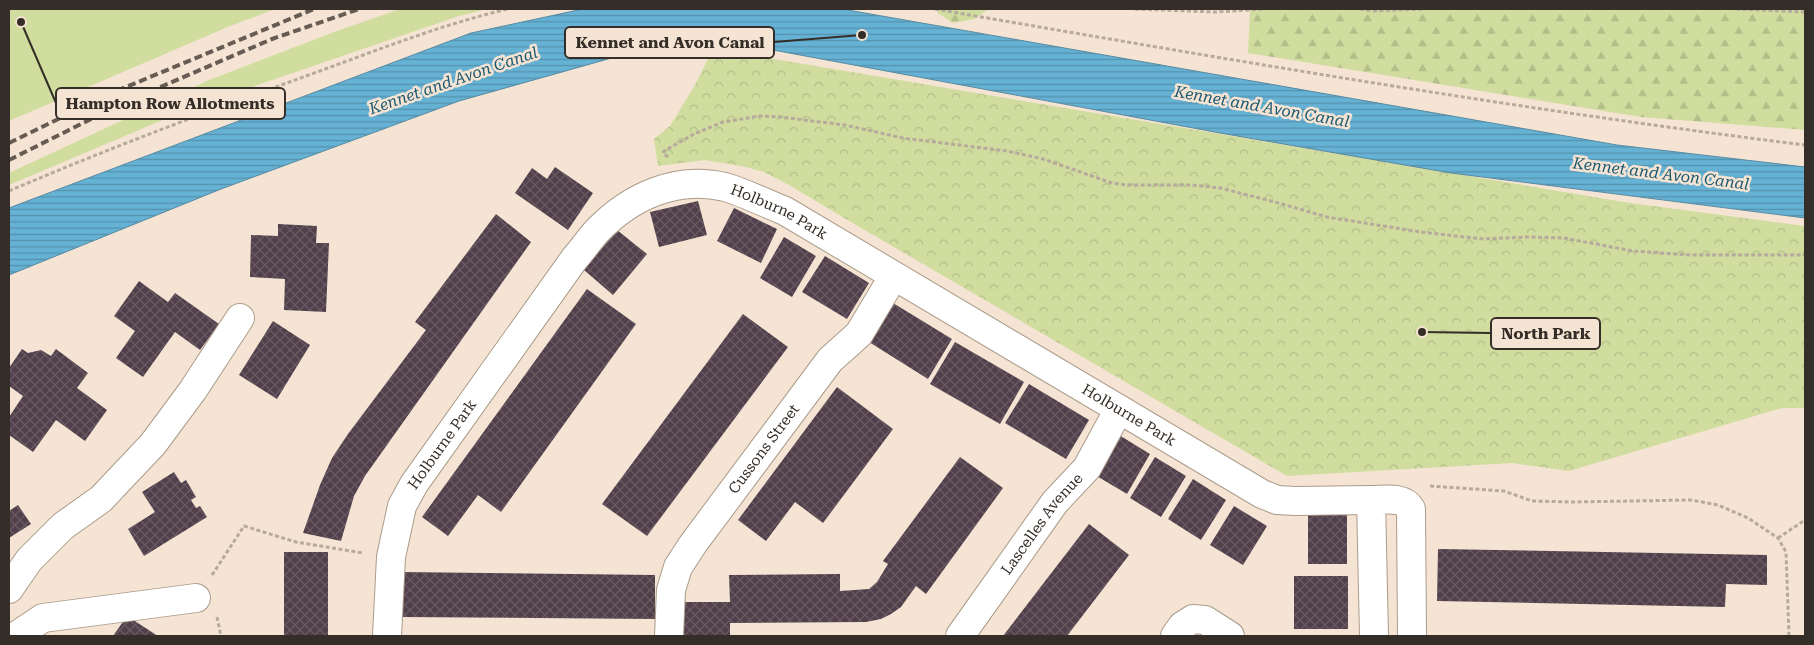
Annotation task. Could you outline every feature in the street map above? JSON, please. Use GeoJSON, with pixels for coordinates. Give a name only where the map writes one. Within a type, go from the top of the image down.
{"type":"FeatureCollection","features":[{"type":"Feature","properties":{"kind":"street","name":"Holburne Park"},"geometry":{"type":"LineString","coordinates":[[387,636],[391,557],[402,506],[414,484],[575,258],[597,231],[630,204],[661,188],[688,184],[723,187],[785,211],[1262,494],[1277,500],[1371,500],[1403,501],[1408,504],[1411,510],[1412,636]]}},
{"type":"Feature","properties":{"kind":"street","name":"Cussons Street"},"geometry":{"type":"LineString","coordinates":[[669,636],[671,590],[678,568],[693,544],[830,360],[859,334],[893,276]]}},
{"type":"Feature","properties":{"kind":"street"},"geometry":{"type":"LineString","coordinates":[[9,589],[29,560],[63,526],[101,499],[153,444],[193,390],[240,318]]}},
{"type":"Feature","properties":{"kind":"street","name":"Lascelles Avenue"},"geometry":{"type":"LineString","coordinates":[[960,636],[1055,502],[1087,468],[1120,409]]}},
{"type":"Feature","properties":{"kind":"street"},"geometry":{"type":"LineString","coordinates":[[1371,500],[1374,636]]}},
{"type":"Feature","properties":{"kind":"street"},"geometry":{"type":"LineString","coordinates":[[21,633],[43,618],[203,588]]}},
{"type":"Feature","properties":{"kind":"street"},"geometry":{"type":"LineString","coordinates":[[1175,636],[1182,626],[1193,619],[1205,620],[1230,636]]}},
{"type":"Feature","properties":{"kind":"path"},"geometry":{"type":"LineString","coordinates":[[9,191],[85,158],[433,30],[508,9]]}},
{"type":"Feature","properties":{"kind":"path"},"geometry":{"type":"LineString","coordinates":[[935,9],[1291,71],[1663,127],[1805,145]]}},
{"type":"Feature","properties":{"kind":"path"},"geometry":{"type":"LineString","coordinates":[[1135,9],[1216,12],[1264,9]]}},
{"type":"Feature","properties":{"kind":"path"},"geometry":{"type":"LineString","coordinates":[[1360,9],[1374,11],[1423,9]]}},
{"type":"Feature","properties":{"kind":"path"},"geometry":{"type":"LineString","coordinates":[[1736,9],[1805,12]]}},
{"type":"Feature","properties":{"kind":"path"},"geometry":{"type":"LineString","coordinates":[[675,156],[668,157],[663,153],[694,134],[723,122],[760,116],[780,117],[845,125],[903,138],[1007,152],[1043,159],[1112,183],[1126,185],[1192,185],[1220,188],[1327,217],[1421,232],[1483,239],[1564,238],[1642,252],[1690,255],[1805,256]]}},
{"type":"Feature","properties":{"kind":"path"},"geometry":{"type":"LineString","coordinates":[[1429,486],[1504,491],[1532,500],[1571,502],[1691,500],[1718,505],[1748,518],[1778,538],[1786,552],[1789,636]]}},
{"type":"Feature","properties":{"kind":"path"},"geometry":{"type":"LineString","coordinates":[[1778,538],[1805,520]]}},
{"type":"Feature","properties":{"kind":"path"},"geometry":{"type":"LineString","coordinates":[[203,588],[244,526],[296,542],[370,554]]}},
{"type":"Feature","properties":{"kind":"green space"},"geometry":{"type":"Polygon","coordinates":[[[9,9],[275,9],[230,26],[9,121],[9,9]]]}},
{"type":"Feature","properties":{"kind":"green space"},"geometry":{"type":"Polygon","coordinates":[[[400,9],[487,9],[459,16],[191,108],[9,185],[9,173],[209,80],[400,9]]]}},
{"type":"Feature","properties":{"kind":"green space"},"geometry":{"type":"Polygon","coordinates":[[[937,9],[989,9],[974,19],[953,23],[938,13],[937,9]]]}},
{"type":"Feature","properties":{"kind":"green space"},"geometry":{"type":"Polygon","coordinates":[[[1250,9],[1805,9],[1805,130],[1641,117],[1248,53],[1250,9]]]}},
{"type":"Feature","properties":{"kind":"green space"},"geometry":{"type":"Polygon","coordinates":[[[710,55],[774,59],[1630,203],[1805,226],[1805,408],[1782,408],[1569,471],[1512,463],[1287,476],[764,172],[705,160],[658,166],[654,139],[670,126],[695,85],[710,55]]]}},
{"type":"Feature","properties":{"kind":"water"},"geometry":{"type":"Polygon","coordinates":[[[583,9],[842,9],[1617,145],[1805,167],[1805,218],[1451,173],[1220,133],[773,50],[702,47],[640,50],[459,101],[221,189],[9,275],[9,208],[471,33],[583,9]]]}},
{"type":"Feature","properties":{"kind":"building"},"geometry":{"type":"Polygon","coordinates":[[[555,167],[593,193],[568,230],[515,193],[532,168],[547,179],[555,167]]]}},
{"type":"Feature","properties":{"kind":"building"},"geometry":{"type":"Polygon","coordinates":[[[698,201],[707,235],[659,247],[650,212],[698,201]]]}},
{"type":"Feature","properties":{"kind":"building"},"geometry":{"type":"Polygon","coordinates":[[[734,208],[777,229],[761,263],[717,241],[734,208]]]}},
{"type":"Feature","properties":{"kind":"building"},"geometry":{"type":"Polygon","coordinates":[[[496,214],[531,242],[365,476],[354,496],[341,541],[303,533],[332,458],[426,330],[415,322],[496,214]]]}},
{"type":"Feature","properties":{"kind":"building"},"geometry":{"type":"Polygon","coordinates":[[[278,224],[317,226],[316,243],[329,243],[326,312],[284,310],[285,279],[250,277],[251,235],[278,236],[278,224]]]}},
{"type":"Feature","properties":{"kind":"building"},"geometry":{"type":"Polygon","coordinates":[[[617,230],[647,254],[613,295],[584,270],[617,230]]]}},
{"type":"Feature","properties":{"kind":"building"},"geometry":{"type":"Polygon","coordinates":[[[784,237],[816,256],[792,297],[760,278],[784,237]]]}},
{"type":"Feature","properties":{"kind":"building"},"geometry":{"type":"Polygon","coordinates":[[[825,256],[869,283],[847,319],[802,292],[825,256]]]}},
{"type":"Feature","properties":{"kind":"building"},"geometry":{"type":"Polygon","coordinates":[[[139,281],[168,302],[175,293],[219,324],[200,350],[175,332],[143,377],[116,358],[135,331],[114,316],[139,281]]]}},
{"type":"Feature","properties":{"kind":"building"},"geometry":{"type":"Polygon","coordinates":[[[587,289],[636,324],[501,512],[478,495],[448,536],[422,517],[587,289]]]}},
{"type":"Feature","properties":{"kind":"building"},"geometry":{"type":"Polygon","coordinates":[[[893,303],[952,339],[928,379],[869,342],[893,303]]]}},
{"type":"Feature","properties":{"kind":"building"},"geometry":{"type":"Polygon","coordinates":[[[743,314],[788,347],[647,536],[602,504],[743,314]]]}},
{"type":"Feature","properties":{"kind":"building"},"geometry":{"type":"Polygon","coordinates":[[[273,321],[310,345],[277,399],[239,375],[273,321]]]}},
{"type":"Feature","properties":{"kind":"building"},"geometry":{"type":"Polygon","coordinates":[[[955,342],[1024,382],[1000,424],[930,384],[955,342]]]}},
{"type":"Feature","properties":{"kind":"building"},"geometry":{"type":"Polygon","coordinates":[[[22,349],[28,353],[41,350],[51,356],[56,349],[88,373],[77,388],[107,410],[85,441],[56,420],[33,452],[9,435],[9,417],[23,396],[9,386],[9,368],[22,349]]]}},
{"type":"Feature","properties":{"kind":"building"},"geometry":{"type":"Polygon","coordinates":[[[1029,384],[1089,420],[1066,459],[1005,423],[1029,384]]]}},
{"type":"Feature","properties":{"kind":"building"},"geometry":{"type":"Polygon","coordinates":[[[837,387],[893,429],[823,523],[795,502],[766,541],[738,520],[837,387]]]}},
{"type":"Feature","properties":{"kind":"building"},"geometry":{"type":"Polygon","coordinates":[[[1119,435],[1150,454],[1127,494],[1095,475],[1119,435]]]}},
{"type":"Feature","properties":{"kind":"building"},"geometry":{"type":"Polygon","coordinates":[[[960,457],[1003,488],[926,594],[916,586],[901,607],[881,619],[866,622],[730,623],[730,636],[677,636],[677,602],[730,602],[729,575],[840,574],[840,591],[869,589],[877,582],[888,564],[883,561],[960,457]]]}},
{"type":"Feature","properties":{"kind":"building"},"geometry":{"type":"Polygon","coordinates":[[[1155,457],[1186,476],[1161,517],[1130,498],[1155,457]]]}},
{"type":"Feature","properties":{"kind":"building"},"geometry":{"type":"Polygon","coordinates":[[[174,472],[181,483],[186,480],[196,497],[191,500],[196,508],[200,506],[207,517],[144,556],[128,529],[155,512],[142,492],[174,472]]]}},
{"type":"Feature","properties":{"kind":"building"},"geometry":{"type":"Polygon","coordinates":[[[1193,479],[1226,500],[1201,540],[1168,519],[1193,479]]]}},
{"type":"Feature","properties":{"kind":"building"},"geometry":{"type":"Polygon","coordinates":[[[18,505],[31,524],[9,538],[9,511],[18,505]]]}},
{"type":"Feature","properties":{"kind":"building"},"geometry":{"type":"Polygon","coordinates":[[[1234,506],[1267,526],[1243,565],[1210,545],[1234,506]]]}},
{"type":"Feature","properties":{"kind":"building"},"geometry":{"type":"Polygon","coordinates":[[[1308,514],[1347,514],[1347,564],[1308,564],[1308,514]]]}},
{"type":"Feature","properties":{"kind":"building"},"geometry":{"type":"Polygon","coordinates":[[[1089,524],[1129,555],[1067,636],[1003,636],[1089,524]]]}},
{"type":"Feature","properties":{"kind":"building"},"geometry":{"type":"Polygon","coordinates":[[[1438,549],[1767,555],[1767,585],[1726,584],[1725,607],[1437,601],[1438,549]]]}},
{"type":"Feature","properties":{"kind":"building"},"geometry":{"type":"Polygon","coordinates":[[[284,552],[328,552],[328,636],[284,636],[284,552]]]}},
{"type":"Feature","properties":{"kind":"building"},"geometry":{"type":"Polygon","coordinates":[[[402,572],[655,575],[655,619],[401,617],[402,572]]]}},
{"type":"Feature","properties":{"kind":"building"},"geometry":{"type":"Polygon","coordinates":[[[1294,576],[1348,576],[1348,629],[1294,629],[1294,576]]]}},
{"type":"Feature","properties":{"kind":"building"},"geometry":{"type":"Polygon","coordinates":[[[127,616],[158,636],[113,636],[127,616]]]}},
{"type":"Feature","properties":{"kind":"railway"},"geometry":{"type":"LineString","coordinates":[[9,143],[114,92],[314,9]]}},
{"type":"Feature","properties":{"kind":"railway"},"geometry":{"type":"LineString","coordinates":[[9,160],[121,104],[272,39],[359,9]]}},
{"type":"Feature","properties":{"kind":"place","name":"Hampton Row Allotments"},"geometry":{"type":"Point","coordinates":[21,22]}},
{"type":"Feature","properties":{"kind":"place","name":"Kennet and Avon Canal"},"geometry":{"type":"Point","coordinates":[862,35]}},
{"type":"Feature","properties":{"kind":"place","name":"North Park"},"geometry":{"type":"Point","coordinates":[1422,332]}}]}
